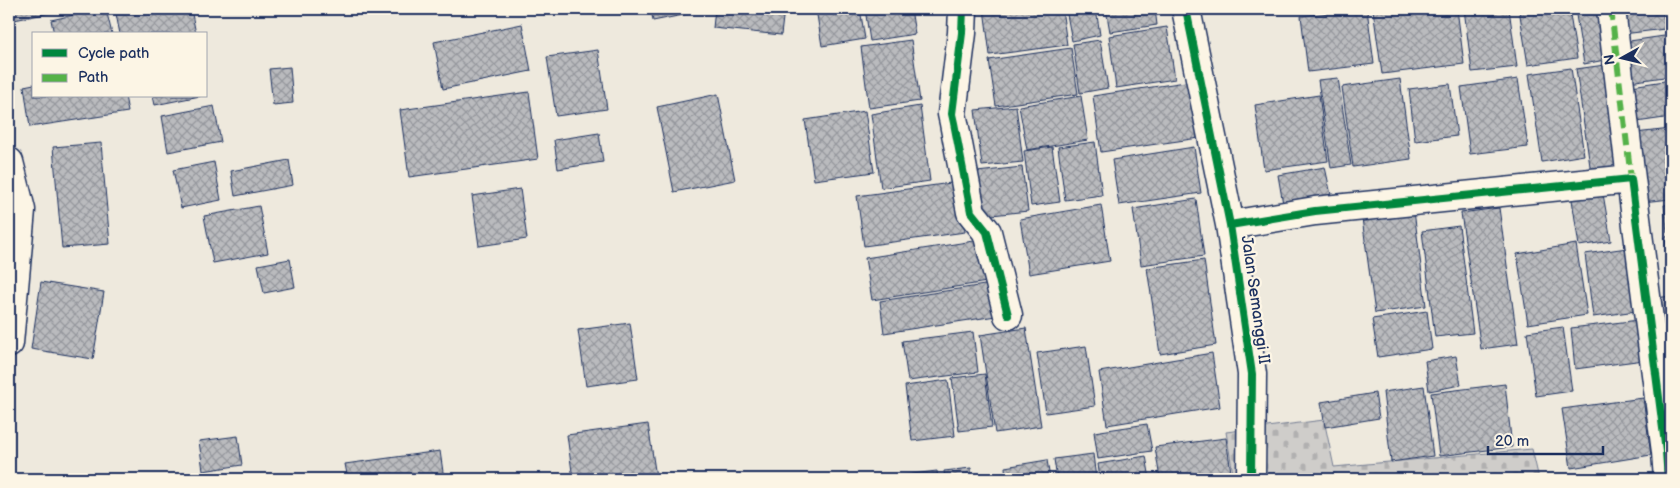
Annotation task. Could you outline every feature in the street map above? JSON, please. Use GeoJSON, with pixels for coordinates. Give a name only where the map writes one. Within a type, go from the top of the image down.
{"type":"FeatureCollection","features":[{"type":"Feature","properties":{"kind":"street"},"geometry":{"type":"LineString","coordinates":[[963,9],[962,33],[952,114],[971,212],[987,232],[1008,315]]}},
{"type":"Feature","properties":{"kind":"street","name":"Jalan Semanggi II"},"geometry":{"type":"LineString","coordinates":[[1186,9],[1230,224],[1252,374],[1252,479]]}},
{"type":"Feature","properties":{"kind":"street"},"geometry":{"type":"LineString","coordinates":[[1611,9],[1668,479]]}},
{"type":"Feature","properties":{"kind":"street"},"geometry":{"type":"LineString","coordinates":[[9,162],[20,210],[9,343]]}},
{"type":"Feature","properties":{"kind":"street"},"geometry":{"type":"LineString","coordinates":[[1230,224],[1315,211],[1631,179]]}},
{"type":"Feature","properties":{"kind":"green space"},"geometry":{"type":"Polygon","coordinates":[[[1324,420],[1334,467],[1532,449],[1539,479],[1234,479],[1226,432],[1324,420]]]}},
{"type":"Feature","properties":{"kind":"building"},"geometry":{"type":"Polygon","coordinates":[[[9,9],[70,9],[9,21],[9,9]]]}},
{"type":"Feature","properties":{"kind":"building"},"geometry":{"type":"Polygon","coordinates":[[[106,9],[112,32],[54,32],[51,20],[106,9]]]}},
{"type":"Feature","properties":{"kind":"building"},"geometry":{"type":"Polygon","coordinates":[[[115,9],[191,9],[196,32],[120,32],[115,9]]]}},
{"type":"Feature","properties":{"kind":"building"},"geometry":{"type":"Polygon","coordinates":[[[651,9],[687,9],[688,14],[653,21],[651,9]]]}},
{"type":"Feature","properties":{"kind":"building"},"geometry":{"type":"Polygon","coordinates":[[[715,9],[784,9],[781,35],[713,28],[715,9]]]}},
{"type":"Feature","properties":{"kind":"building"},"geometry":{"type":"Polygon","coordinates":[[[816,9],[860,9],[865,39],[822,46],[816,9]]]}},
{"type":"Feature","properties":{"kind":"building"},"geometry":{"type":"Polygon","coordinates":[[[865,9],[911,9],[915,34],[870,41],[865,9]]]}},
{"type":"Feature","properties":{"kind":"building"},"geometry":{"type":"Polygon","coordinates":[[[984,9],[1062,9],[1067,45],[990,55],[984,9]]]}},
{"type":"Feature","properties":{"kind":"building"},"geometry":{"type":"Polygon","coordinates":[[[1066,9],[1096,9],[1100,35],[1072,41],[1066,9]]]}},
{"type":"Feature","properties":{"kind":"building"},"geometry":{"type":"Polygon","coordinates":[[[1106,9],[1155,9],[1157,25],[1110,32],[1106,9]]]}},
{"type":"Feature","properties":{"kind":"building"},"geometry":{"type":"Polygon","coordinates":[[[1367,9],[1374,64],[1308,72],[1301,16],[1367,9]]]}},
{"type":"Feature","properties":{"kind":"building"},"geometry":{"type":"Polygon","coordinates":[[[1457,9],[1464,64],[1382,74],[1373,10],[1457,9]]]}},
{"type":"Feature","properties":{"kind":"building"},"geometry":{"type":"Polygon","coordinates":[[[1464,9],[1509,9],[1517,67],[1472,72],[1464,9]]]}},
{"type":"Feature","properties":{"kind":"building"},"geometry":{"type":"Polygon","coordinates":[[[1519,9],[1569,9],[1577,58],[1528,65],[1519,9]]]}},
{"type":"Feature","properties":{"kind":"building"},"geometry":{"type":"Polygon","coordinates":[[[1575,9],[1602,9],[1610,59],[1584,64],[1575,9]]]}},
{"type":"Feature","properties":{"kind":"building"},"geometry":{"type":"Polygon","coordinates":[[[1620,9],[1663,9],[1665,29],[1623,34],[1620,9]]]}},
{"type":"Feature","properties":{"kind":"building"},"geometry":{"type":"Polygon","coordinates":[[[522,24],[531,71],[443,89],[434,42],[522,24]]]}},
{"type":"Feature","properties":{"kind":"building"},"geometry":{"type":"Polygon","coordinates":[[[1167,27],[1175,79],[1116,88],[1109,36],[1167,27]]]}},
{"type":"Feature","properties":{"kind":"building"},"geometry":{"type":"Polygon","coordinates":[[[1671,35],[1671,76],[1622,83],[1616,43],[1671,35]]]}},
{"type":"Feature","properties":{"kind":"building"},"geometry":{"type":"Polygon","coordinates":[[[911,40],[920,101],[869,108],[861,47],[911,40]]]}},
{"type":"Feature","properties":{"kind":"building"},"geometry":{"type":"Polygon","coordinates":[[[1100,40],[1108,88],[1080,93],[1073,44],[1100,40]]]}},
{"type":"Feature","properties":{"kind":"building"},"geometry":{"type":"Polygon","coordinates":[[[1071,48],[1078,94],[996,106],[989,60],[1071,48]]]}},
{"type":"Feature","properties":{"kind":"building"},"geometry":{"type":"Polygon","coordinates":[[[598,50],[607,109],[556,116],[547,57],[598,50]]]}},
{"type":"Feature","properties":{"kind":"building"},"geometry":{"type":"Polygon","coordinates":[[[1612,64],[1627,167],[1591,173],[1576,69],[1612,64]]]}},
{"type":"Feature","properties":{"kind":"building"},"geometry":{"type":"Polygon","coordinates":[[[290,67],[293,103],[273,105],[269,69],[290,67]]]}},
{"type":"Feature","properties":{"kind":"building"},"geometry":{"type":"Polygon","coordinates":[[[1571,68],[1584,155],[1542,162],[1529,74],[1571,68]]]}},
{"type":"Feature","properties":{"kind":"building"},"geometry":{"type":"Polygon","coordinates":[[[1338,78],[1351,165],[1331,168],[1318,80],[1338,78]]]}},
{"type":"Feature","properties":{"kind":"building"},"geometry":{"type":"Polygon","coordinates":[[[1400,79],[1411,159],[1353,167],[1342,87],[1400,79]]]}},
{"type":"Feature","properties":{"kind":"building"},"geometry":{"type":"Polygon","coordinates":[[[1518,79],[1528,147],[1470,154],[1461,87],[1518,79]]]}},
{"type":"Feature","properties":{"kind":"building"},"geometry":{"type":"Polygon","coordinates":[[[1671,80],[1671,117],[1630,123],[1625,87],[1671,80]]]}},
{"type":"Feature","properties":{"kind":"building"},"geometry":{"type":"Polygon","coordinates":[[[1192,81],[1199,138],[1101,152],[1093,96],[1192,81]]]}},
{"type":"Feature","properties":{"kind":"building"},"geometry":{"type":"Polygon","coordinates":[[[32,84],[32,98],[125,98],[128,112],[30,127],[24,86],[32,84]]]}},
{"type":"Feature","properties":{"kind":"building"},"geometry":{"type":"Polygon","coordinates":[[[1450,84],[1457,136],[1415,141],[1409,89],[1450,84]]]}},
{"type":"Feature","properties":{"kind":"building"},"geometry":{"type":"Polygon","coordinates":[[[529,92],[538,159],[409,177],[400,110],[529,92]]]}},
{"type":"Feature","properties":{"kind":"building"},"geometry":{"type":"Polygon","coordinates":[[[718,94],[735,180],[674,192],[657,107],[718,94]]]}},
{"type":"Feature","properties":{"kind":"building"},"geometry":{"type":"Polygon","coordinates":[[[1319,95],[1328,161],[1264,170],[1255,105],[1319,95]]]}},
{"type":"Feature","properties":{"kind":"building"},"geometry":{"type":"Polygon","coordinates":[[[1081,96],[1088,140],[1027,150],[1019,106],[1081,96]]]}},
{"type":"Feature","properties":{"kind":"building"},"geometry":{"type":"Polygon","coordinates":[[[153,98],[190,98],[155,105],[153,98]]]}},
{"type":"Feature","properties":{"kind":"building"},"geometry":{"type":"Polygon","coordinates":[[[214,106],[221,142],[168,152],[162,116],[214,106]]]}},
{"type":"Feature","properties":{"kind":"building"},"geometry":{"type":"Polygon","coordinates":[[[920,106],[930,181],[881,188],[871,114],[920,106]]]}},
{"type":"Feature","properties":{"kind":"building"},"geometry":{"type":"Polygon","coordinates":[[[1016,106],[1023,162],[982,166],[975,110],[1016,106]]]}},
{"type":"Feature","properties":{"kind":"building"},"geometry":{"type":"Polygon","coordinates":[[[865,111],[874,172],[814,180],[805,120],[865,111]]]}},
{"type":"Feature","properties":{"kind":"building"},"geometry":{"type":"Polygon","coordinates":[[[1671,129],[1671,199],[1642,202],[1635,133],[1671,129]]]}},
{"type":"Feature","properties":{"kind":"building"},"geometry":{"type":"Polygon","coordinates":[[[599,133],[603,162],[558,169],[554,140],[599,133]]]}},
{"type":"Feature","properties":{"kind":"building"},"geometry":{"type":"Polygon","coordinates":[[[1095,142],[1102,195],[1065,200],[1058,147],[1095,142]]]}},
{"type":"Feature","properties":{"kind":"building"},"geometry":{"type":"Polygon","coordinates":[[[101,143],[110,244],[62,248],[53,147],[101,143]]]}},
{"type":"Feature","properties":{"kind":"building"},"geometry":{"type":"Polygon","coordinates":[[[1052,147],[1060,202],[1031,206],[1024,151],[1052,147]]]}},
{"type":"Feature","properties":{"kind":"building"},"geometry":{"type":"Polygon","coordinates":[[[1194,147],[1201,193],[1119,205],[1112,160],[1194,147]]]}},
{"type":"Feature","properties":{"kind":"building"},"geometry":{"type":"Polygon","coordinates":[[[289,160],[293,185],[235,196],[231,171],[289,160]]]}},
{"type":"Feature","properties":{"kind":"building"},"geometry":{"type":"Polygon","coordinates":[[[214,162],[221,200],[181,208],[173,170],[214,162]]]}},
{"type":"Feature","properties":{"kind":"building"},"geometry":{"type":"Polygon","coordinates":[[[1022,167],[1028,211],[983,216],[977,172],[1022,167]]]}},
{"type":"Feature","properties":{"kind":"building"},"geometry":{"type":"Polygon","coordinates":[[[1325,167],[1331,195],[1283,204],[1278,175],[1325,167]]]}},
{"type":"Feature","properties":{"kind":"building"},"geometry":{"type":"Polygon","coordinates":[[[958,182],[965,232],[864,246],[857,196],[958,182]]]}},
{"type":"Feature","properties":{"kind":"building"},"geometry":{"type":"Polygon","coordinates":[[[1602,188],[1611,241],[1579,246],[1571,193],[1602,188]]]}},
{"type":"Feature","properties":{"kind":"building"},"geometry":{"type":"Polygon","coordinates":[[[520,189],[527,239],[479,246],[472,196],[520,189]]]}},
{"type":"Feature","properties":{"kind":"building"},"geometry":{"type":"Polygon","coordinates":[[[1196,199],[1204,256],[1141,265],[1133,209],[1196,199]]]}},
{"type":"Feature","properties":{"kind":"building"},"geometry":{"type":"Polygon","coordinates":[[[1413,203],[1426,306],[1375,313],[1361,211],[1413,203]]]}},
{"type":"Feature","properties":{"kind":"building"},"geometry":{"type":"Polygon","coordinates":[[[1671,204],[1671,231],[1667,232],[1664,205],[1671,204]]]}},
{"type":"Feature","properties":{"kind":"building"},"geometry":{"type":"Polygon","coordinates":[[[1101,205],[1110,261],[1029,274],[1020,219],[1101,205]]]}},
{"type":"Feature","properties":{"kind":"building"},"geometry":{"type":"Polygon","coordinates":[[[259,206],[268,253],[213,263],[204,216],[259,206]]]}},
{"type":"Feature","properties":{"kind":"building"},"geometry":{"type":"Polygon","coordinates":[[[1499,208],[1518,344],[1481,349],[1461,213],[1499,208]]]}},
{"type":"Feature","properties":{"kind":"building"},"geometry":{"type":"Polygon","coordinates":[[[1459,226],[1473,333],[1435,337],[1422,231],[1459,226]]]}},
{"type":"Feature","properties":{"kind":"building"},"geometry":{"type":"Polygon","coordinates":[[[1671,236],[1671,292],[1665,237],[1671,236]]]}},
{"type":"Feature","properties":{"kind":"building"},"geometry":{"type":"Polygon","coordinates":[[[980,240],[987,282],[872,300],[865,258],[980,240]]]}},
{"type":"Feature","properties":{"kind":"building"},"geometry":{"type":"Polygon","coordinates":[[[1576,244],[1587,315],[1528,324],[1517,254],[1576,244]]]}},
{"type":"Feature","properties":{"kind":"building"},"geometry":{"type":"Polygon","coordinates":[[[1627,248],[1636,311],[1593,317],[1585,254],[1627,248]]]}},
{"type":"Feature","properties":{"kind":"building"},"geometry":{"type":"Polygon","coordinates":[[[290,259],[295,287],[264,293],[258,265],[290,259]]]}},
{"type":"Feature","properties":{"kind":"building"},"geometry":{"type":"Polygon","coordinates":[[[1204,260],[1216,345],[1160,354],[1147,268],[1204,260]]]}},
{"type":"Feature","properties":{"kind":"building"},"geometry":{"type":"Polygon","coordinates":[[[41,282],[104,292],[93,359],[31,349],[41,282]]]}},
{"type":"Feature","properties":{"kind":"building"},"geometry":{"type":"Polygon","coordinates":[[[991,284],[996,316],[884,333],[880,301],[991,284]]]}},
{"type":"Feature","properties":{"kind":"building"},"geometry":{"type":"Polygon","coordinates":[[[1671,296],[1671,334],[1653,336],[1648,299],[1671,296]]]}},
{"type":"Feature","properties":{"kind":"building"},"geometry":{"type":"Polygon","coordinates":[[[1427,311],[1432,349],[1378,357],[1372,319],[1427,311]]]}},
{"type":"Feature","properties":{"kind":"building"},"geometry":{"type":"Polygon","coordinates":[[[1639,320],[1644,360],[1575,369],[1571,328],[1639,320]]]}},
{"type":"Feature","properties":{"kind":"building"},"geometry":{"type":"Polygon","coordinates":[[[630,323],[638,379],[586,386],[578,330],[630,323]]]}},
{"type":"Feature","properties":{"kind":"building"},"geometry":{"type":"Polygon","coordinates":[[[1563,327],[1572,391],[1536,396],[1527,332],[1563,327]]]}},
{"type":"Feature","properties":{"kind":"building"},"geometry":{"type":"Polygon","coordinates":[[[1026,328],[1041,426],[995,433],[980,335],[1026,328]]]}},
{"type":"Feature","properties":{"kind":"building"},"geometry":{"type":"Polygon","coordinates":[[[973,332],[978,372],[908,381],[902,341],[973,332]]]}},
{"type":"Feature","properties":{"kind":"building"},"geometry":{"type":"Polygon","coordinates":[[[1086,346],[1095,406],[1046,413],[1037,353],[1086,346]]]}},
{"type":"Feature","properties":{"kind":"building"},"geometry":{"type":"Polygon","coordinates":[[[1212,353],[1220,407],[1107,425],[1099,372],[1212,353]]]}},
{"type":"Feature","properties":{"kind":"building"},"geometry":{"type":"Polygon","coordinates":[[[1456,356],[1461,385],[1429,391],[1425,361],[1456,356]]]}},
{"type":"Feature","properties":{"kind":"building"},"geometry":{"type":"Polygon","coordinates":[[[985,374],[992,427],[959,431],[952,378],[985,374]]]}},
{"type":"Feature","properties":{"kind":"building"},"geometry":{"type":"Polygon","coordinates":[[[948,380],[955,436],[912,441],[905,386],[948,380]]]}},
{"type":"Feature","properties":{"kind":"building"},"geometry":{"type":"Polygon","coordinates":[[[1505,384],[1512,447],[1439,456],[1431,393],[1505,384]]]}},
{"type":"Feature","properties":{"kind":"building"},"geometry":{"type":"Polygon","coordinates":[[[1424,386],[1433,456],[1391,462],[1383,392],[1424,386]]]}},
{"type":"Feature","properties":{"kind":"building"},"geometry":{"type":"Polygon","coordinates":[[[1375,393],[1379,418],[1325,427],[1321,402],[1375,393]]]}},
{"type":"Feature","properties":{"kind":"building"},"geometry":{"type":"Polygon","coordinates":[[[1643,398],[1651,455],[1571,468],[1562,409],[1643,398]]]}},
{"type":"Feature","properties":{"kind":"building"},"geometry":{"type":"Polygon","coordinates":[[[648,424],[656,477],[641,479],[573,479],[567,435],[648,424]]]}},
{"type":"Feature","properties":{"kind":"building"},"geometry":{"type":"Polygon","coordinates":[[[1147,424],[1152,451],[1098,459],[1094,432],[1147,424]]]}},
{"type":"Feature","properties":{"kind":"building"},"geometry":{"type":"Polygon","coordinates":[[[238,436],[242,465],[203,471],[199,441],[238,436]]]}},
{"type":"Feature","properties":{"kind":"building"},"geometry":{"type":"Polygon","coordinates":[[[1226,438],[1232,479],[1160,479],[1155,447],[1226,438]]]}},
{"type":"Feature","properties":{"kind":"building"},"geometry":{"type":"Polygon","coordinates":[[[440,451],[444,479],[348,479],[345,464],[440,451]]]}},
{"type":"Feature","properties":{"kind":"building"},"geometry":{"type":"Polygon","coordinates":[[[1093,454],[1096,479],[1057,479],[1054,459],[1093,454]]]}},
{"type":"Feature","properties":{"kind":"building"},"geometry":{"type":"Polygon","coordinates":[[[1146,456],[1150,479],[1100,479],[1098,464],[1146,456]]]}},
{"type":"Feature","properties":{"kind":"building"},"geometry":{"type":"Polygon","coordinates":[[[1047,460],[1050,479],[1006,479],[1005,467],[1047,460]]]}},
{"type":"Feature","properties":{"kind":"building"},"geometry":{"type":"Polygon","coordinates":[[[971,468],[972,479],[945,479],[944,471],[971,468]]]}},
{"type":"Feature","properties":{"kind":"building"},"geometry":{"type":"Polygon","coordinates":[[[937,471],[938,479],[897,479],[896,476],[937,471]]]}},
{"type":"Feature","properties":{"kind":"building"},"geometry":{"type":"Polygon","coordinates":[[[1000,472],[1001,479],[974,479],[973,476],[1000,472]]]}},
{"type":"Feature","properties":{"kind":"building"},"geometry":{"type":"Polygon","coordinates":[[[1609,475],[1610,479],[1584,479],[1609,475]]]}},
{"type":"Feature","properties":{"kind":"marked path"},"geometry":{"type":"LineString","coordinates":[[1611,9],[1631,179]]}},
{"type":"Feature","properties":{"kind":"cycle path"},"geometry":{"type":"LineString","coordinates":[[963,9],[962,33],[952,114],[971,212],[987,232],[1008,315]]}},
{"type":"Feature","properties":{"kind":"cycle path"},"geometry":{"type":"LineString","coordinates":[[1186,9],[1230,225],[1252,374],[1251,479]]}},
{"type":"Feature","properties":{"kind":"cycle path"},"geometry":{"type":"LineString","coordinates":[[1230,225],[1315,211],[1631,179],[1668,479]]}}]}
